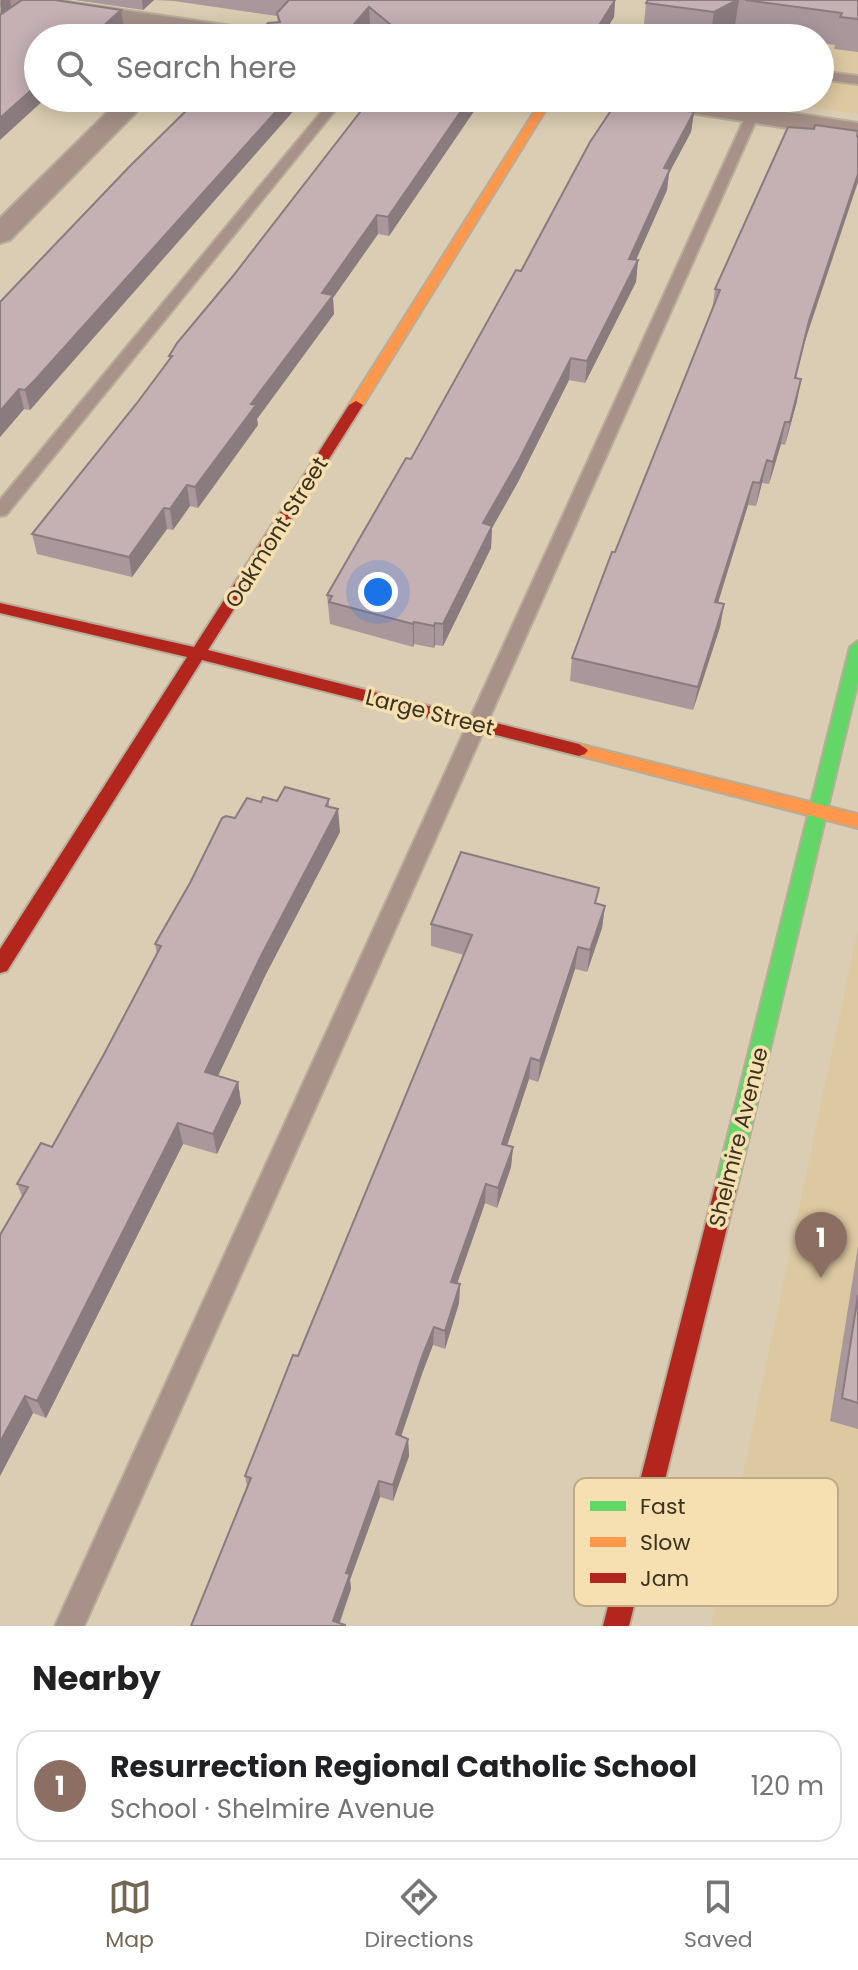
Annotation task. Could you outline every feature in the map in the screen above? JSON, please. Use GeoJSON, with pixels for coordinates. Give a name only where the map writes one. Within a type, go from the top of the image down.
{"type":"FeatureCollection","features":[{"type":"Feature","properties":{"kind":"street"},"geometry":{"type":"LineString","coordinates":[[19,5],[143,24]]}},
{"type":"Feature","properties":{"kind":"street"},"geometry":{"type":"LineString","coordinates":[[211,24],[226,9]]}},
{"type":"Feature","properties":{"kind":"street"},"geometry":{"type":"LineString","coordinates":[[0,234],[123,112]]}},
{"type":"Feature","properties":{"kind":"street","name":"Oakmont Street"},"geometry":{"type":"LineString","coordinates":[[0,965],[200,654],[539,112]]}},
{"type":"Feature","properties":{"kind":"street"},"geometry":{"type":"LineString","coordinates":[[780,112],[858,131]]}},
{"type":"Feature","properties":{"kind":"street","name":"Large Street"},"geometry":{"type":"LineString","coordinates":[[0,608],[200,654],[858,821]]}},
{"type":"Feature","properties":{"kind":"street","name":"Shelmire Avenue"},"geometry":{"type":"LineString","coordinates":[[653,1478],[820,812],[858,647]]}},
{"type":"Feature","properties":{"kind":"street","name":"Shelmire Avenue"},"geometry":{"type":"LineString","coordinates":[[616,1626],[621,1606]]}},
{"type":"Feature","properties":{"kind":"lane"},"geometry":{"type":"LineString","coordinates":[[834,77],[858,80]]}},
{"type":"Feature","properties":{"kind":"lane"},"geometry":{"type":"LineString","coordinates":[[0,511],[328,112]]}},
{"type":"Feature","properties":{"kind":"lane"},"geometry":{"type":"LineString","coordinates":[[69,1626],[753,112]]}},
{"type":"Feature","properties":{"kind":"shaded area"},"geometry":{"type":"Polygon","coordinates":[[[658,0],[858,0],[858,114],[834,110],[834,24],[645,24],[658,0]]]}},
{"type":"Feature","properties":{"kind":"shaded area"},"geometry":{"type":"Polygon","coordinates":[[[858,929],[858,1626],[711,1626],[715,1606],[838,1606],[838,1478],[742,1478],[858,929]]]}},
{"type":"Feature","properties":{"kind":"building"},"geometry":{"type":"Polygon","coordinates":[[[22,0],[55,0],[121,10],[106,24],[24,24],[24,97],[0,118],[0,15],[22,0]]]}},
{"type":"Feature","properties":{"kind":"building"},"geometry":{"type":"Polygon","coordinates":[[[289,0],[615,0],[600,24],[390,24],[369,7],[354,24],[267,24],[280,22],[277,13],[289,0]]]}},
{"type":"Feature","properties":{"kind":"building"},"geometry":{"type":"Polygon","coordinates":[[[648,0],[737,0],[714,12],[646,3],[648,0]]]}},
{"type":"Feature","properties":{"kind":"building"},"geometry":{"type":"Polygon","coordinates":[[[745,0],[858,0],[858,19],[840,17],[842,13],[745,0]]]}},
{"type":"Feature","properties":{"kind":"building"},"geometry":{"type":"Polygon","coordinates":[[[185,112],[275,112],[35,380],[25,390],[19,389],[0,411],[0,302],[185,112]]]}},
{"type":"Feature","properties":{"kind":"building"},"geometry":{"type":"Polygon","coordinates":[[[360,112],[460,112],[388,217],[377,215],[322,293],[333,295],[251,404],[256,405],[195,487],[187,485],[170,509],[164,508],[129,557],[32,534],[137,403],[172,356],[169,356],[177,343],[360,112]]]}},
{"type":"Feature","properties":{"kind":"building"},"geometry":{"type":"Polygon","coordinates":[[[610,112],[694,112],[664,168],[670,169],[629,259],[638,260],[587,361],[571,358],[483,523],[492,526],[443,624],[413,624],[329,602],[332,596],[327,595],[406,458],[411,459],[516,270],[521,271],[590,142],[610,112]]]}},
{"type":"Feature","properties":{"kind":"building"},"geometry":{"type":"Polygon","coordinates":[[[815,125],[858,131],[858,174],[809,321],[795,378],[801,379],[790,422],[785,422],[773,462],[767,460],[760,483],[753,482],[715,602],[724,604],[698,687],[572,658],[612,552],[615,552],[720,290],[715,289],[788,127],[814,129],[815,125]]]}},
{"type":"Feature","properties":{"kind":"building"},"geometry":{"type":"Polygon","coordinates":[[[285,787],[329,799],[326,806],[338,809],[205,1072],[238,1082],[213,1134],[178,1123],[37,1401],[25,1396],[0,1442],[0,1235],[28,1187],[17,1184],[41,1143],[52,1147],[103,1056],[161,946],[155,944],[222,818],[235,818],[247,798],[261,802],[263,797],[277,801],[285,787]]]}},
{"type":"Feature","properties":{"kind":"building"},"geometry":{"type":"Polygon","coordinates":[[[461,852],[599,888],[595,903],[605,906],[590,950],[578,947],[540,1061],[531,1058],[502,1144],[513,1147],[498,1188],[486,1184],[451,1282],[460,1284],[445,1331],[434,1327],[423,1354],[396,1434],[408,1439],[393,1485],[379,1481],[346,1573],[350,1574],[333,1621],[345,1626],[191,1626],[251,1478],[245,1476],[293,1355],[298,1356],[472,935],[431,924],[461,852]]]}},
{"type":"Feature","properties":{"kind":"building"},"geometry":{"type":"Polygon","coordinates":[[[858,1295],[858,1403],[842,1398],[858,1295]]]}},
{"type":"Feature","properties":{"kind":"traffic: fast"},"geometry":{"type":"LineString","coordinates":[[726,1187],[858,647]]}},
{"type":"Feature","properties":{"kind":"traffic: slow"},"geometry":{"type":"LineString","coordinates":[[356,405],[539,112]]}},
{"type":"Feature","properties":{"kind":"traffic: slow"},"geometry":{"type":"LineString","coordinates":[[579,750],[858,821]]}},
{"type":"Feature","properties":{"kind":"traffic: jam"},"geometry":{"type":"LineString","coordinates":[[0,965],[356,405]]}},
{"type":"Feature","properties":{"kind":"traffic: jam"},"geometry":{"type":"LineString","coordinates":[[0,608],[200,654],[579,750]]}},
{"type":"Feature","properties":{"kind":"traffic: jam"},"geometry":{"type":"LineString","coordinates":[[653,1478],[726,1187]]}},
{"type":"Feature","properties":{"kind":"traffic: jam"},"geometry":{"type":"LineString","coordinates":[[616,1626],[621,1606]]}},
{"type":"Feature","properties":{"kind":"place","name":"Resurrection Regional Catholic School"},"geometry":{"type":"Point","coordinates":[821,1278]}}]}
